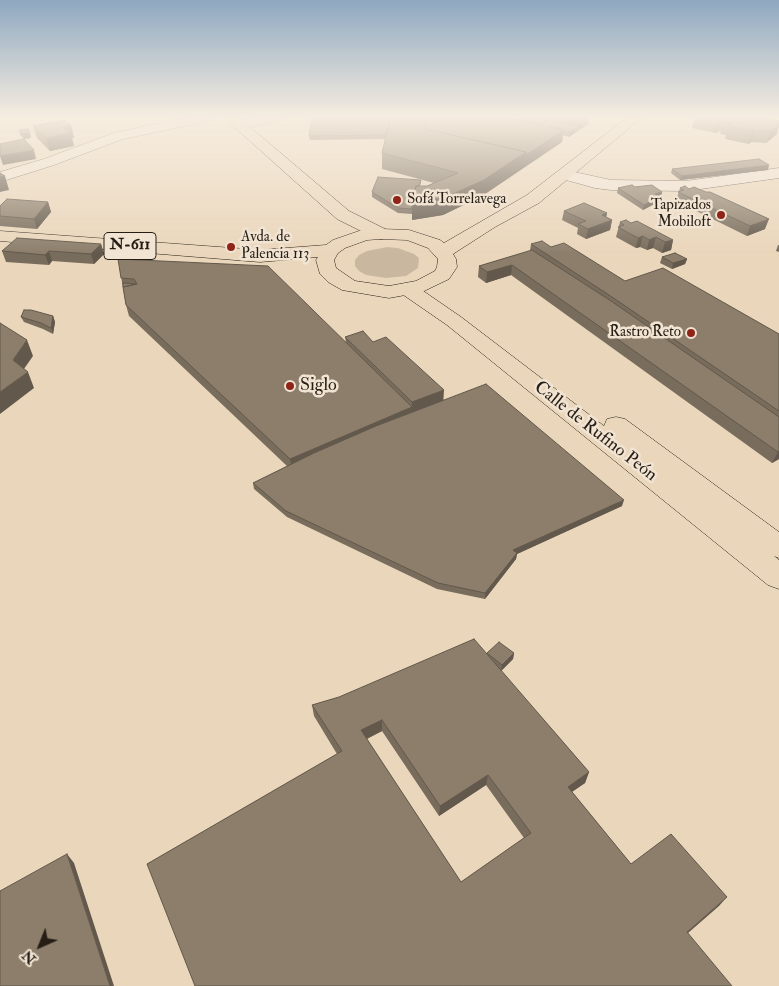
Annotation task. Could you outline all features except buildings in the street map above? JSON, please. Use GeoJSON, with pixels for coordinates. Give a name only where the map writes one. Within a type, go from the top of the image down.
{"type":"FeatureCollection","features":[{"type":"Feature","properties":{"kind":"main road"},"geometry":{"type":"LineString","coordinates":[[266,162],[330,219],[334,244]]}},
{"type":"Feature","properties":{"kind":"main road"},"geometry":{"type":"LineString","coordinates":[[281,162],[343,215],[380,234]]}},
{"type":"Feature","properties":{"kind":"main road","name":"N-611"},"geometry":{"type":"LineString","coordinates":[[0,236],[260,256],[334,244],[380,234],[409,236],[421,239],[434,244],[443,252],[489,223],[528,202],[581,162]]}},
{"type":"Feature","properties":{"kind":"main road","name":"N-611"},"geometry":{"type":"LineString","coordinates":[[421,239],[489,223]]}},
{"type":"Feature","properties":{"kind":"main road","name":"N-611"},"geometry":{"type":"LineString","coordinates":[[334,244],[335,278],[349,286],[388,292],[409,290],[433,281]]}},
{"type":"Feature","properties":{"kind":"main road"},"geometry":{"type":"LineString","coordinates":[[433,281],[447,267],[447,259],[443,252]]}},
{"type":"Feature","properties":{"kind":"main road","name":"Calle de Rufino Peón"},"geometry":{"type":"LineString","coordinates":[[433,281],[448,299],[469,316],[779,547]]}},
{"type":"Feature","properties":{"kind":"main road","name":"Calle de Rufino Peón"},"geometry":{"type":"LineString","coordinates":[[409,290],[454,321],[779,576]]}},
{"type":"Feature","properties":{"kind":"street"},"geometry":{"type":"LineString","coordinates":[[0,177],[43,162]]}},
{"type":"Feature","properties":{"kind":"street"},"geometry":{"type":"LineString","coordinates":[[565,175],[611,185],[686,186],[779,173]]}},
{"type":"Feature","properties":{"kind":"shaded area"},"geometry":{"type":"Polygon","coordinates":[[[387,247],[398,248],[414,254],[419,258],[418,268],[406,276],[386,278],[366,275],[355,266],[355,260],[359,255],[367,251],[387,247]]]}},
{"type":"Feature","properties":{"kind":"place","name":"Sofá Torrelavega"},"geometry":{"type":"Point","coordinates":[397,200]}},
{"type":"Feature","properties":{"kind":"place","name":"Tapizados Mobiloft"},"geometry":{"type":"Point","coordinates":[721,215]}},
{"type":"Feature","properties":{"kind":"place","name":"Avda. de Palencia 113"},"geometry":{"type":"Point","coordinates":[231,247]}},
{"type":"Feature","properties":{"kind":"place","name":"Rastro Reto"},"geometry":{"type":"Point","coordinates":[691,333]}},
{"type":"Feature","properties":{"kind":"place","name":"Siglo"},"geometry":{"type":"Point","coordinates":[290,386]}}]}
